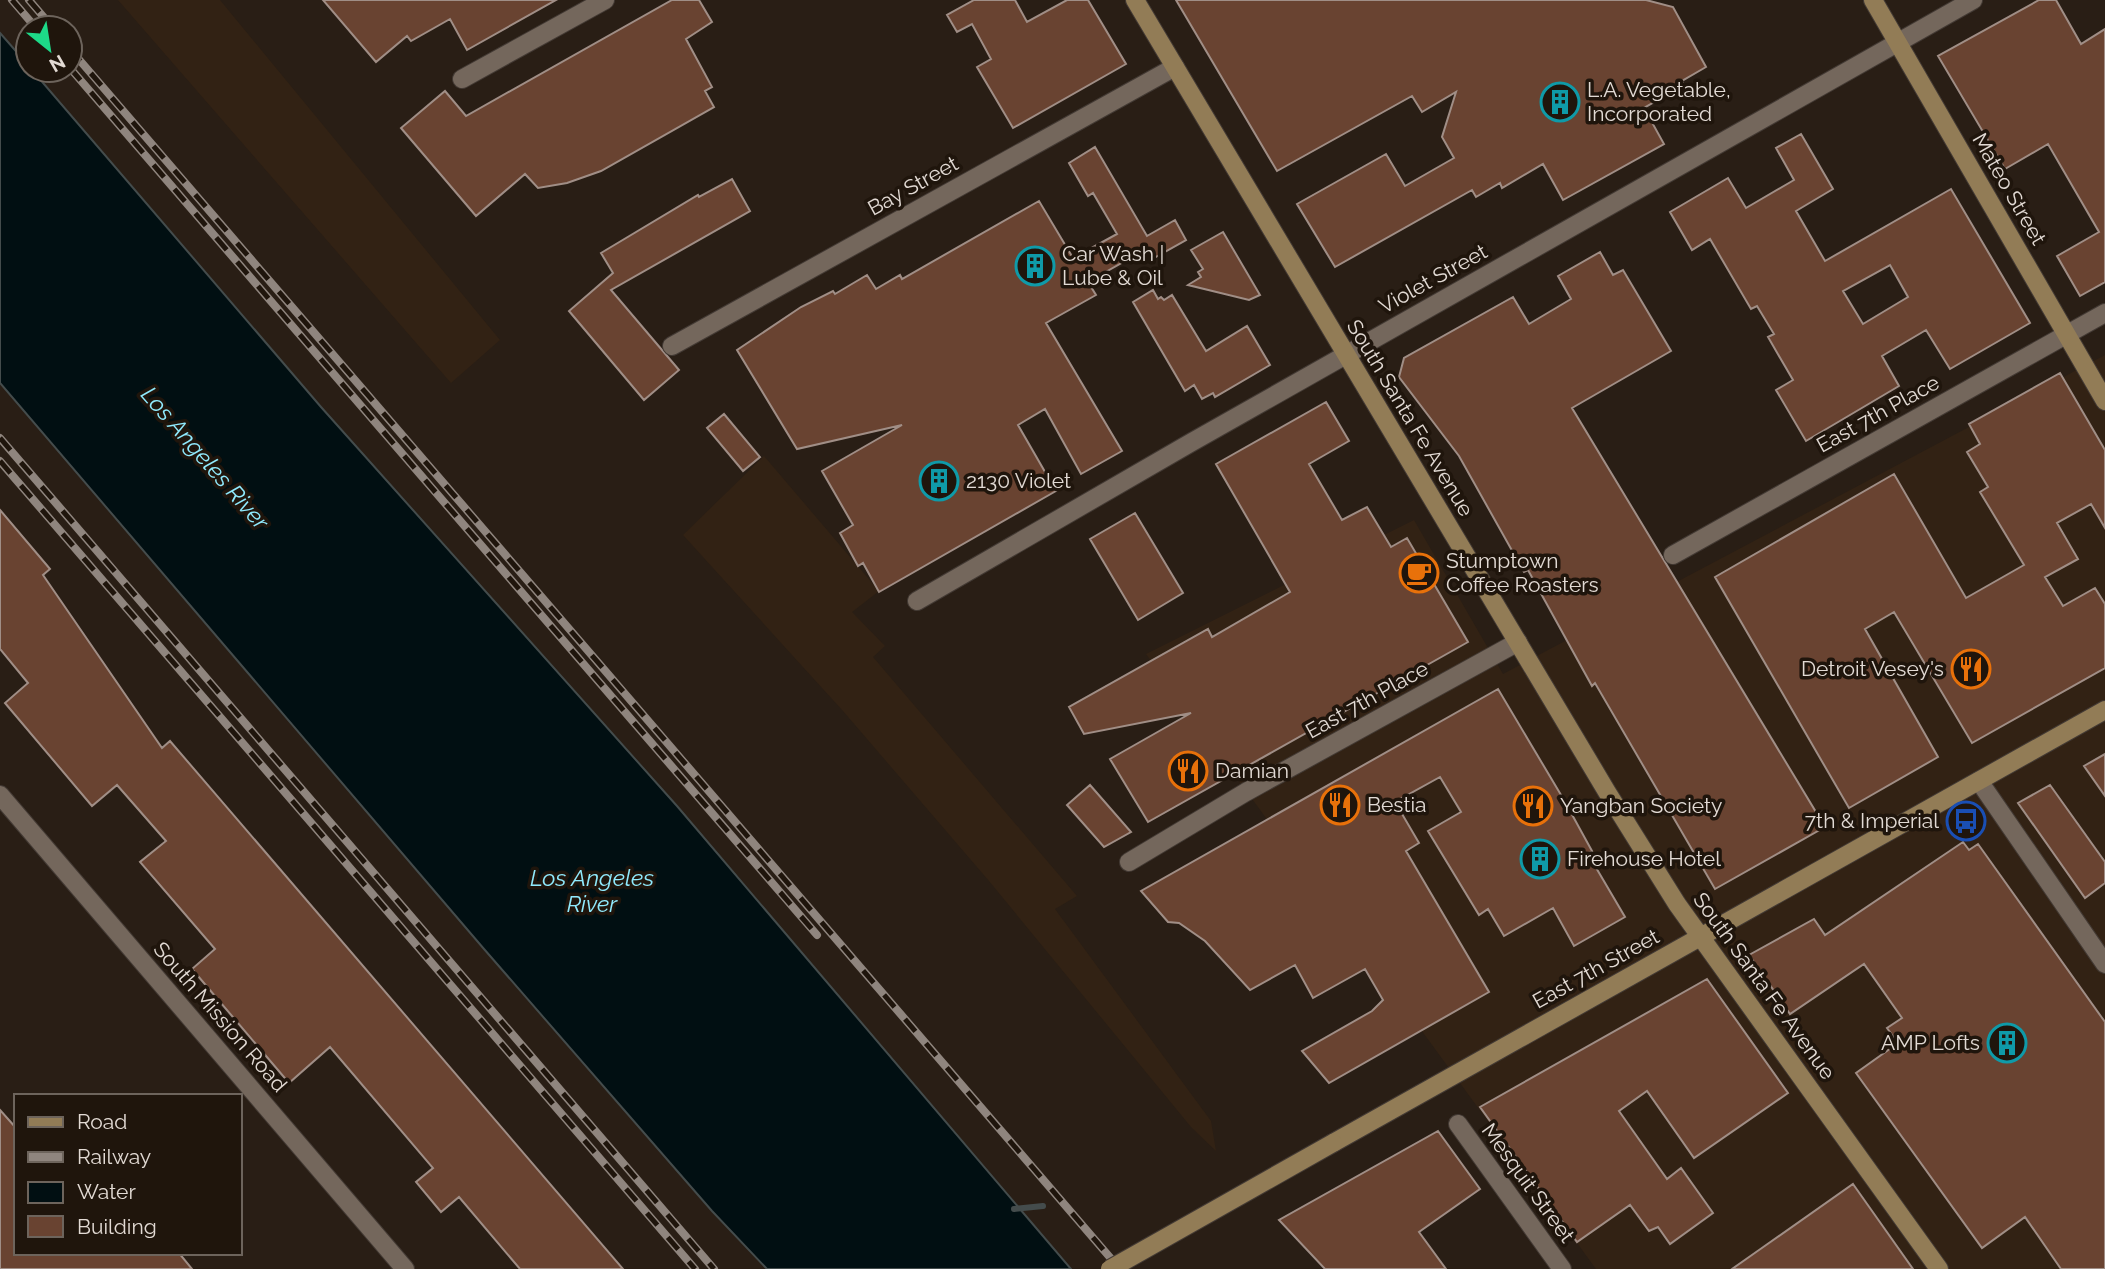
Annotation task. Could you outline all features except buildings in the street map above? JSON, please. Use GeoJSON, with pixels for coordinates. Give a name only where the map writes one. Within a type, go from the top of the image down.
{"type":"FeatureCollection","features":[{"type":"Feature","properties":{"kind":"main road","name":"South Santa Fe Avenue"},"geometry":{"type":"LineString","coordinates":[[1135,0],[1607,792],[1701,936],[1939,1269]]}},
{"type":"Feature","properties":{"kind":"main road","name":"Mateo Street"},"geometry":{"type":"LineString","coordinates":[[1873,0],[2105,401]]}},
{"type":"Feature","properties":{"kind":"main road","name":"East 7th Street"},"geometry":{"type":"LineString","coordinates":[[1110,1269],[2105,710]]}},
{"type":"Feature","properties":{"kind":"street"},"geometry":{"type":"LineString","coordinates":[[463,79],[604,0]]}},
{"type":"Feature","properties":{"kind":"street","name":"Violet Street"},"geometry":{"type":"LineString","coordinates":[[917,601],[1973,0]]}},
{"type":"Feature","properties":{"kind":"street","name":"Bay Street"},"geometry":{"type":"LineString","coordinates":[[672,346],[1175,67]]}},
{"type":"Feature","properties":{"kind":"street","name":"East 7th Place"},"geometry":{"type":"LineString","coordinates":[[1673,555],[2105,313]]}},
{"type":"Feature","properties":{"kind":"street","name":"East 7th Place"},"geometry":{"type":"LineString","coordinates":[[1129,862],[1246,792],[1518,642]]}},
{"type":"Feature","properties":{"kind":"street"},"geometry":{"type":"LineString","coordinates":[[1979,781],[2105,964]]}},
{"type":"Feature","properties":{"kind":"street","name":"South Mission Road"},"geometry":{"type":"LineString","coordinates":[[0,795],[405,1269]]}},
{"type":"Feature","properties":{"kind":"street","name":"Mesquit Street"},"geometry":{"type":"LineString","coordinates":[[1458,1124],[1562,1269]]}},
{"type":"Feature","properties":{"kind":"shaded area"},"geometry":{"type":"Polygon","coordinates":[[[118,0],[220,0],[500,340],[451,383],[118,0]]]}},
{"type":"Feature","properties":{"kind":"shaded area"},"geometry":{"type":"Polygon","coordinates":[[[2105,355],[2105,1269],[1596,1269],[1146,654],[1414,520],[1503,674],[2105,355]]]}},
{"type":"Feature","properties":{"kind":"shaded area"},"geometry":{"type":"Polygon","coordinates":[[[764,456],[879,591],[852,612],[885,646],[873,657],[1077,896],[1055,909],[1211,1121],[1216,1151],[1191,1127],[989,881],[843,711],[683,535],[764,456]]]}},
{"type":"Feature","properties":{"kind":"water","name":"Los Angeles River"},"geometry":{"type":"Polygon","coordinates":[[[0,33],[14,49],[14,84],[44,84],[321,407],[677,806],[1071,1269],[767,1269],[712,1211],[484,949],[0,383],[0,33]]]}},
{"type":"Feature","properties":{"kind":"waterway"},"geometry":{"type":"LineString","coordinates":[[1014,1209],[1043,1206]]}},
{"type":"Feature","properties":{"kind":"railway"},"geometry":{"type":"LineString","coordinates":[[12,0],[24,14]]}},
{"type":"Feature","properties":{"kind":"railway"},"geometry":{"type":"LineString","coordinates":[[29,0],[41,14]]}},
{"type":"Feature","properties":{"kind":"railway"},"geometry":{"type":"LineString","coordinates":[[84,65],[1120,1269]]}},
{"type":"Feature","properties":{"kind":"railway"},"geometry":{"type":"LineString","coordinates":[[84,84],[817,935]]}},
{"type":"Feature","properties":{"kind":"railway"},"geometry":{"type":"LineString","coordinates":[[0,438],[714,1269]]}},
{"type":"Feature","properties":{"kind":"railway"},"geometry":{"type":"LineString","coordinates":[[0,461],[695,1269]]}},
{"type":"Feature","properties":{"kind":"place","name":"L.A. Vegetable, Incorporated"},"geometry":{"type":"Point","coordinates":[1560,102]}},
{"type":"Feature","properties":{"kind":"place","name":"Car Wash | Lube & Oil"},"geometry":{"type":"Point","coordinates":[1035,266]}},
{"type":"Feature","properties":{"kind":"place","name":"2130 Violet"},"geometry":{"type":"Point","coordinates":[939,481]}},
{"type":"Feature","properties":{"kind":"place","name":"Stumptown Coffee Roasters"},"geometry":{"type":"Point","coordinates":[1419,573]}},
{"type":"Feature","properties":{"kind":"place","name":"Detroit Vesey's"},"geometry":{"type":"Point","coordinates":[1971,669]}},
{"type":"Feature","properties":{"kind":"place","name":"Damian"},"geometry":{"type":"Point","coordinates":[1188,771]}},
{"type":"Feature","properties":{"kind":"place","name":"Bestia"},"geometry":{"type":"Point","coordinates":[1340,805]}},
{"type":"Feature","properties":{"kind":"place","name":"Yangban Society"},"geometry":{"type":"Point","coordinates":[1533,806]}},
{"type":"Feature","properties":{"kind":"place","name":"7th & Imperial"},"geometry":{"type":"Point","coordinates":[1966,821]}},
{"type":"Feature","properties":{"kind":"place","name":"Firehouse Hotel"},"geometry":{"type":"Point","coordinates":[1540,859]}},
{"type":"Feature","properties":{"kind":"place","name":"AMP Lofts"},"geometry":{"type":"Point","coordinates":[2007,1043]}}]}
